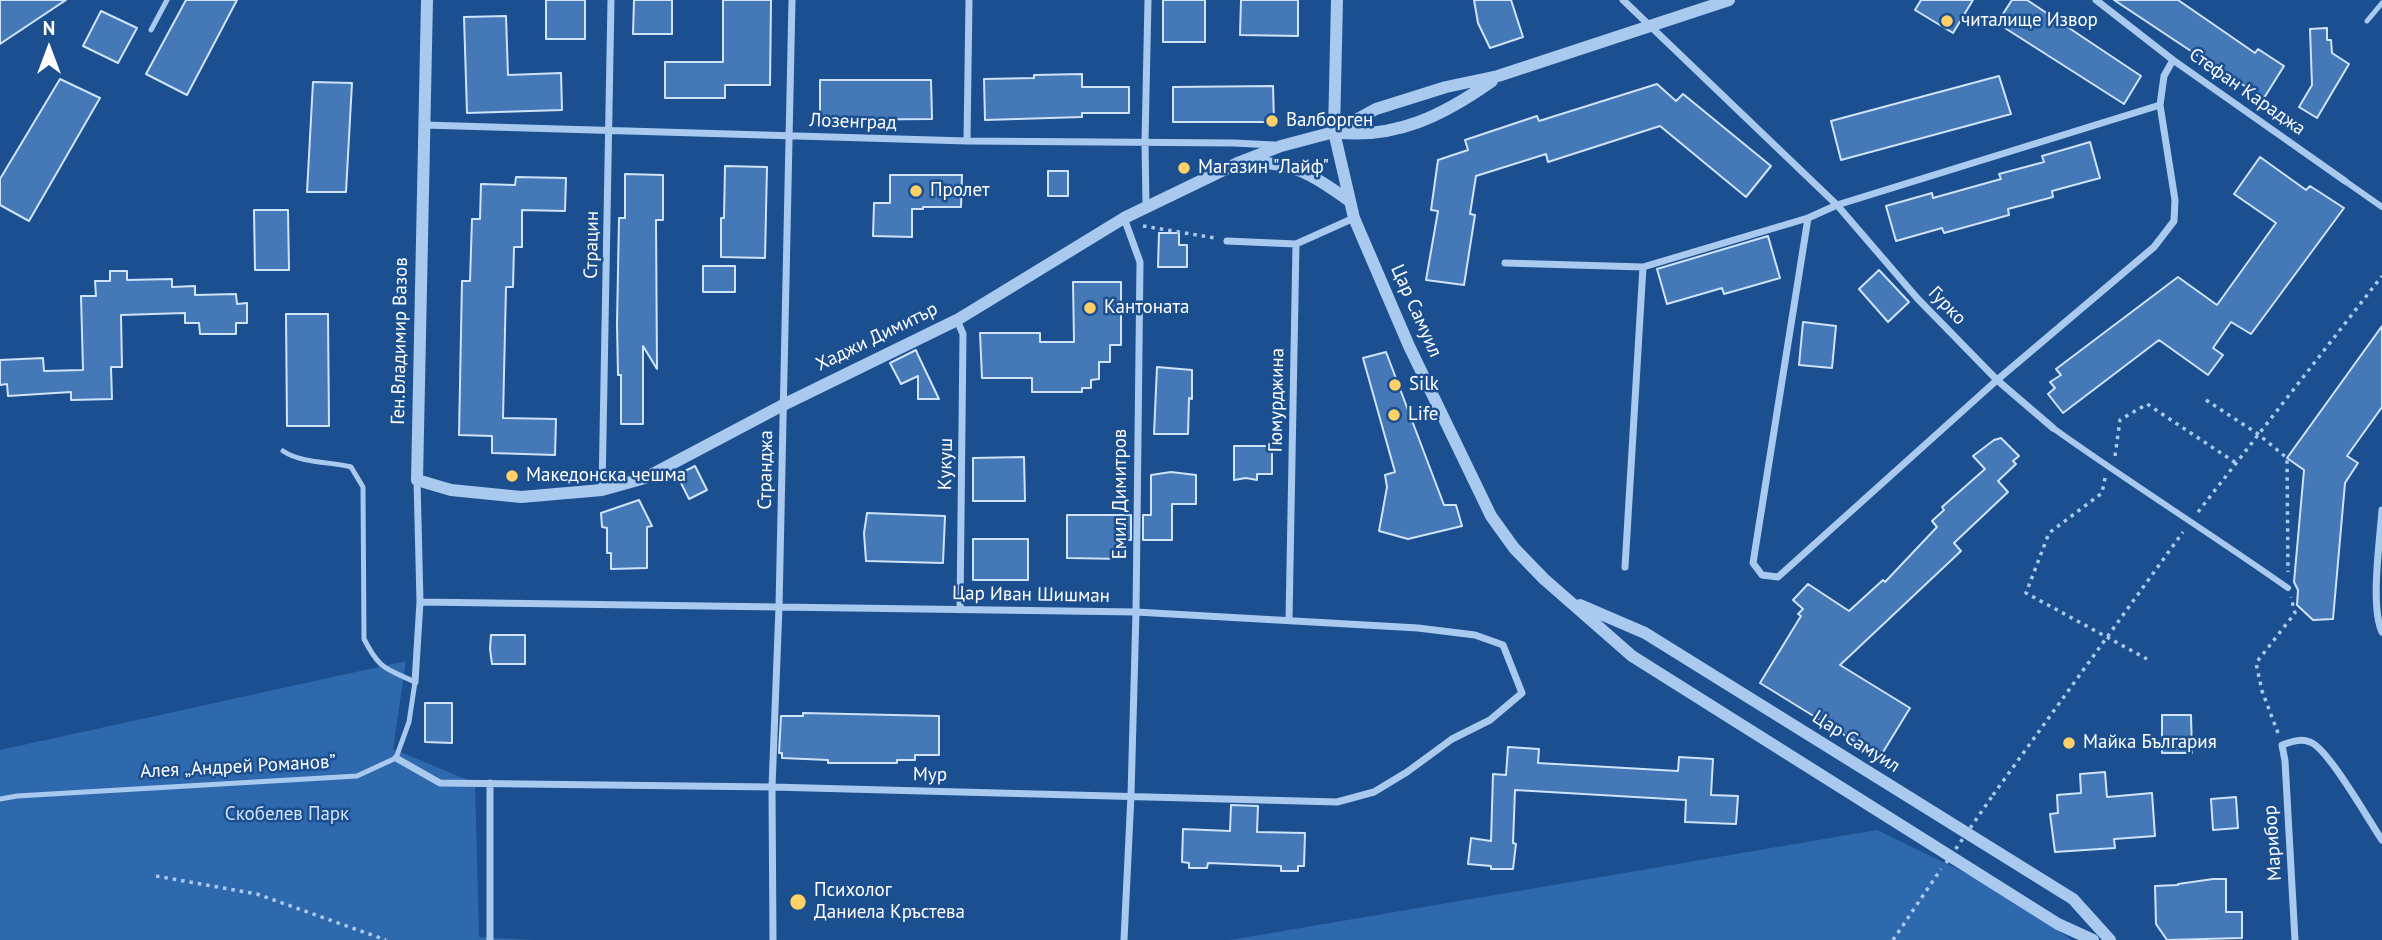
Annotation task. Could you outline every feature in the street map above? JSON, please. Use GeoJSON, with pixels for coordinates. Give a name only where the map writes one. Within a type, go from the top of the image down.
{"type":"FeatureCollection","features":[{"type":"Feature","properties":{"kind":"street","name":"Ген.Владимир Вазов"},"geometry":{"type":"LineString","coordinates":[[415,682],[420,602],[417,480],[427,0]]}},
{"type":"Feature","properties":{"kind":"street","name":"Страцин"},"geometry":{"type":"LineString","coordinates":[[602,490],[611,0]]}},
{"type":"Feature","properties":{"kind":"street","name":"Странджа"},"geometry":{"type":"LineString","coordinates":[[773,940],[772,787],[779,607],[792,0]]}},
{"type":"Feature","properties":{"kind":"street"},"geometry":{"type":"LineString","coordinates":[[967,141],[969,0]]}},
{"type":"Feature","properties":{"kind":"street"},"geometry":{"type":"LineString","coordinates":[[1146,206],[1148,0]]}},
{"type":"Feature","properties":{"kind":"street","name":"Цар Самуил"},"geometry":{"type":"LineString","coordinates":[[1337,0],[1334,132],[1348,200],[1409,346],[1491,516],[1514,548],[1544,579],[1632,656],[2058,924],[2093,940]]}},
{"type":"Feature","properties":{"kind":"street","name":"Гурко"},"geometry":{"type":"LineString","coordinates":[[1623,0],[1837,205],[1917,298],[1997,380],[2053,428],[2107,467],[2192,520],[2288,588]]}},
{"type":"Feature","properties":{"kind":"street","name":"Хаджи Димитър"},"geometry":{"type":"LineString","coordinates":[[417,480],[451,490],[521,498],[602,490],[645,478],[783,405],[957,320],[1146,206],[1240,162],[1281,146],[1334,132],[1376,108],[1446,87],[1499,76],[1729,0]]}},
{"type":"Feature","properties":{"kind":"street","name":"Стефан Караджа"},"geometry":{"type":"LineString","coordinates":[[2096,0],[2173,60],[2382,207]]}},
{"type":"Feature","properties":{"kind":"street"},"geometry":{"type":"LineString","coordinates":[[1808,218],[1753,563],[1762,575],[1778,577],[1997,380],[2154,247],[2174,221],[2175,200],[2160,105],[2164,76],[2173,60]]}},
{"type":"Feature","properties":{"kind":"street","name":"Хаджи Димитър"},"geometry":{"type":"LineString","coordinates":[[1334,132],[1360,135],[1385,132],[1416,123],[1446,111],[1499,76]]}},
{"type":"Feature","properties":{"kind":"street"},"geometry":{"type":"LineString","coordinates":[[1504,263],[1643,267],[1808,218],[1837,205],[2160,105]]}},
{"type":"Feature","properties":{"kind":"street","name":"Лозенград"},"geometry":{"type":"LineString","coordinates":[[424,125],[967,141],[1234,143],[1281,146]]}},
{"type":"Feature","properties":{"kind":"street"},"geometry":{"type":"LineString","coordinates":[[1240,162],[1283,164],[1314,178],[1348,200]]}},
{"type":"Feature","properties":{"kind":"street"},"geometry":{"type":"LineString","coordinates":[[1227,241],[1296,244],[1354,218]]}},
{"type":"Feature","properties":{"kind":"street","name":"Емил Димитров"},"geometry":{"type":"LineString","coordinates":[[1124,940],[1136,612],[1140,262],[1125,221]]}},
{"type":"Feature","properties":{"kind":"street","name":"Гюмурджина"},"geometry":{"type":"LineString","coordinates":[[1289,621],[1296,244]]}},
{"type":"Feature","properties":{"kind":"street"},"geometry":{"type":"LineString","coordinates":[[1625,568],[1643,267]]}},
{"type":"Feature","properties":{"kind":"street","name":"Кукуш"},"geometry":{"type":"LineString","coordinates":[[957,320],[963,334],[960,610]]}},
{"type":"Feature","properties":{"kind":"street"},"geometry":{"type":"LineString","coordinates":[[2382,510],[2377,600],[2378,624],[2382,632]]}},
{"type":"Feature","properties":{"kind":"street","name":"Цар Самуил"},"geometry":{"type":"LineString","coordinates":[[1567,599],[1645,633],[2073,899],[2110,940]]}},
{"type":"Feature","properties":{"kind":"street","name":"Цар Иван Шишман"},"geometry":{"type":"LineString","coordinates":[[420,602],[1136,612],[1429,629],[1475,635],[1503,645],[1522,693],[1490,720],[1452,739]]}},
{"type":"Feature","properties":{"kind":"street","name":"Мур"},"geometry":{"type":"LineString","coordinates":[[396,758],[440,783],[772,787],[1337,802],[1374,792],[1452,739]]}},
{"type":"Feature","properties":{"kind":"street"},"geometry":{"type":"LineString","coordinates":[[2283,745],[2297,740],[2311,742],[2329,759],[2382,840]]}},
{"type":"Feature","properties":{"kind":"street","name":"Марибор"},"geometry":{"type":"LineString","coordinates":[[2283,745],[2295,940]]}},
{"type":"Feature","properties":{"kind":"street"},"geometry":{"type":"LineString","coordinates":[[490,783],[490,940]]}},
{"type":"Feature","properties":{"kind":"lane"},"geometry":{"type":"LineString","coordinates":[[152,30],[167,0]]}},
{"type":"Feature","properties":{"kind":"lane"},"geometry":{"type":"LineString","coordinates":[[2367,21],[2382,3]]}},
{"type":"Feature","properties":{"kind":"lane"},"geometry":{"type":"LineString","coordinates":[[283,451],[296,459],[332,462],[351,467],[363,487],[364,639],[375,660],[385,668],[415,682],[409,722],[396,758]]}},
{"type":"Feature","properties":{"kind":"lane","name":"Алея „Андрей Романов”"},"geometry":{"type":"LineString","coordinates":[[0,799],[357,776],[396,758]]}},
{"type":"Feature","properties":{"kind":"path"},"geometry":{"type":"LineString","coordinates":[[1125,221],[1227,241]]}},
{"type":"Feature","properties":{"kind":"path"},"geometry":{"type":"LineString","coordinates":[[2206,400],[2258,434],[2287,458],[2288,588],[2295,613],[2256,663],[2262,691],[2283,745]]}},
{"type":"Feature","properties":{"kind":"path"},"geometry":{"type":"LineString","coordinates":[[2147,659],[2026,593],[2049,533],[2102,493],[2107,467],[2115,458],[2120,420],[2147,404],[2236,463]]}},
{"type":"Feature","properties":{"kind":"path"},"geometry":{"type":"LineString","coordinates":[[1893,940],[1993,794]]}},
{"type":"Feature","properties":{"kind":"path"},"geometry":{"type":"LineString","coordinates":[[156,876],[257,894],[386,940]]}},
{"type":"Feature","properties":{"kind":"green space","name":"Скобелев Парк"},"geometry":{"type":"Polygon","coordinates":[[[406,661],[393,749],[475,783],[479,937],[536,940],[0,940],[0,750],[406,661]]]}},
{"type":"Feature","properties":{"kind":"green space"},"geometry":{"type":"Polygon","coordinates":[[[1877,830],[1986,883],[2072,940],[1230,940],[1877,830]]]}},
{"type":"Feature","properties":{"kind":"building"},"geometry":{"type":"Polygon","coordinates":[[[0,0],[66,0],[0,44],[0,0]]]}},
{"type":"Feature","properties":{"kind":"building"},"geometry":{"type":"Polygon","coordinates":[[[186,0],[237,0],[187,95],[146,74],[186,0]]]}},
{"type":"Feature","properties":{"kind":"building"},"geometry":{"type":"Polygon","coordinates":[[[546,0],[585,0],[585,39],[546,39],[546,0]]]}},
{"type":"Feature","properties":{"kind":"building"},"geometry":{"type":"Polygon","coordinates":[[[634,0],[672,0],[672,34],[633,34],[634,0]]]}},
{"type":"Feature","properties":{"kind":"building"},"geometry":{"type":"Polygon","coordinates":[[[723,0],[771,0],[770,85],[725,85],[725,98],[665,98],[665,62],[723,62],[723,0]]]}},
{"type":"Feature","properties":{"kind":"building"},"geometry":{"type":"Polygon","coordinates":[[[1163,0],[1205,0],[1205,42],[1163,42],[1163,0]]]}},
{"type":"Feature","properties":{"kind":"building"},"geometry":{"type":"Polygon","coordinates":[[[1241,0],[1298,0],[1298,36],[1240,35],[1241,0]]]}},
{"type":"Feature","properties":{"kind":"building"},"geometry":{"type":"Polygon","coordinates":[[[1474,0],[1511,0],[1523,37],[1490,48],[1478,23],[1474,0]]]}},
{"type":"Feature","properties":{"kind":"building","name":"читалище Извор"},"geometry":{"type":"Polygon","coordinates":[[[1921,0],[1973,0],[1953,33],[1915,10],[1921,0]]]}},
{"type":"Feature","properties":{"kind":"building"},"geometry":{"type":"Polygon","coordinates":[[[2012,0],[2027,0],[2141,76],[2124,104],[1997,23],[2012,0]]]}},
{"type":"Feature","properties":{"kind":"building"},"geometry":{"type":"Polygon","coordinates":[[[2114,0],[2178,0],[2255,53],[2258,49],[2284,66],[2264,98],[2114,0]]]}},
{"type":"Feature","properties":{"kind":"building"},"geometry":{"type":"Polygon","coordinates":[[[101,11],[137,28],[118,63],[83,46],[101,11]]]}},
{"type":"Feature","properties":{"kind":"building"},"geometry":{"type":"Polygon","coordinates":[[[506,16],[508,75],[561,73],[562,110],[467,113],[464,17],[506,16]]]}},
{"type":"Feature","properties":{"kind":"building"},"geometry":{"type":"Polygon","coordinates":[[[2327,28],[2327,40],[2331,40],[2332,53],[2349,64],[2317,118],[2299,107],[2312,85],[2310,29],[2327,28]]]}},
{"type":"Feature","properties":{"kind":"building"},"geometry":{"type":"Polygon","coordinates":[[[1082,74],[1082,87],[1129,87],[1129,113],[1082,113],[1082,117],[985,120],[984,79],[1082,74]]]}},
{"type":"Feature","properties":{"kind":"building"},"geometry":{"type":"Polygon","coordinates":[[[1999,76],[2011,114],[1841,160],[1831,121],[1999,76]]]}},
{"type":"Feature","properties":{"kind":"building"},"geometry":{"type":"Polygon","coordinates":[[[60,79],[100,98],[29,221],[0,205],[0,179],[60,79]]]}},
{"type":"Feature","properties":{"kind":"building"},"geometry":{"type":"Polygon","coordinates":[[[820,80],[931,80],[932,119],[820,120],[820,80]]]}},
{"type":"Feature","properties":{"kind":"building"},"geometry":{"type":"Polygon","coordinates":[[[313,82],[352,83],[346,192],[307,192],[313,82]]]}},
{"type":"Feature","properties":{"kind":"building"},"geometry":{"type":"Polygon","coordinates":[[[1657,84],[1676,101],[1683,94],[1771,166],[1746,197],[1660,126],[1548,162],[1546,154],[1476,176],[1470,214],[1475,215],[1464,285],[1426,280],[1438,211],[1431,210],[1438,160],[1468,150],[1465,140],[1537,116],[1539,121],[1657,84]]]}},
{"type":"Feature","properties":{"kind":"building"},"geometry":{"type":"Polygon","coordinates":[[[1273,86],[1274,122],[1173,122],[1173,87],[1273,86]]]}},
{"type":"Feature","properties":{"kind":"building"},"geometry":{"type":"Polygon","coordinates":[[[2090,142],[2100,178],[2052,191],[2053,197],[2008,209],[2009,215],[1944,233],[1942,228],[1896,241],[1886,206],[1932,193],[1933,198],[2001,179],[1999,174],[2044,162],[2042,156],[2090,142]]]}},
{"type":"Feature","properties":{"kind":"building"},"geometry":{"type":"Polygon","coordinates":[[[2260,157],[2306,190],[2310,186],[2344,208],[2251,334],[2231,322],[2213,348],[2223,355],[2208,375],[2159,340],[2063,413],[2048,394],[2055,388],[2050,382],[2061,375],[2056,369],[2178,277],[2217,305],[2276,223],[2234,194],[2260,157]]]}},
{"type":"Feature","properties":{"kind":"building"},"geometry":{"type":"Polygon","coordinates":[[[725,166],[767,167],[765,258],[721,257],[725,166]]]}},
{"type":"Feature","properties":{"kind":"building"},"geometry":{"type":"Polygon","coordinates":[[[1048,171],[1068,171],[1068,196],[1048,196],[1048,171]]]}},
{"type":"Feature","properties":{"kind":"building"},"geometry":{"type":"Polygon","coordinates":[[[625,174],[663,175],[663,220],[656,220],[657,369],[643,346],[643,424],[621,424],[617,324],[619,218],[625,218],[625,174]]]}},
{"type":"Feature","properties":{"kind":"building"},"geometry":{"type":"Polygon","coordinates":[[[890,175],[962,175],[961,207],[912,209],[912,237],[873,236],[874,203],[890,203],[890,175]]]}},
{"type":"Feature","properties":{"kind":"building"},"geometry":{"type":"Polygon","coordinates":[[[516,177],[566,178],[565,211],[522,210],[522,247],[514,247],[513,287],[506,287],[503,418],[556,419],[555,455],[492,453],[492,436],[459,435],[462,281],[470,281],[472,219],[480,219],[481,184],[515,185],[516,177]]]}},
{"type":"Feature","properties":{"kind":"building"},"geometry":{"type":"Polygon","coordinates":[[[254,210],[288,210],[289,270],[255,270],[254,210]]]}},
{"type":"Feature","properties":{"kind":"building"},"geometry":{"type":"Polygon","coordinates":[[[1159,233],[1179,233],[1179,245],[1187,245],[1187,267],[1158,267],[1159,233]]]}},
{"type":"Feature","properties":{"kind":"building"},"geometry":{"type":"Polygon","coordinates":[[[1768,236],[1780,278],[1724,294],[1722,288],[1667,304],[1657,269],[1768,236]]]}},
{"type":"Feature","properties":{"kind":"building"},"geometry":{"type":"Polygon","coordinates":[[[703,266],[735,266],[735,292],[703,292],[703,266]]]}},
{"type":"Feature","properties":{"kind":"building"},"geometry":{"type":"Polygon","coordinates":[[[1879,270],[1909,302],[1888,322],[1859,289],[1879,270]]]}},
{"type":"Feature","properties":{"kind":"building"},"geometry":{"type":"Polygon","coordinates":[[[110,271],[127,271],[127,280],[172,279],[172,287],[195,286],[195,295],[236,294],[237,304],[247,303],[247,323],[236,323],[236,334],[200,334],[199,323],[185,323],[185,313],[121,315],[122,367],[111,367],[112,399],[71,400],[71,392],[8,396],[7,384],[0,385],[0,360],[43,358],[44,371],[83,370],[81,296],[96,296],[95,281],[110,281],[110,271]]]}},
{"type":"Feature","properties":{"kind":"building"},"geometry":{"type":"Polygon","coordinates":[[[1073,282],[1121,282],[1121,345],[1110,345],[1110,362],[1099,362],[1099,379],[1091,380],[1091,388],[1082,388],[1082,392],[1032,392],[1032,378],[982,378],[980,333],[1040,333],[1040,342],[1074,342],[1073,282]]]}},
{"type":"Feature","properties":{"kind":"building"},"geometry":{"type":"Polygon","coordinates":[[[286,314],[328,314],[329,426],[287,426],[286,314]]]}},
{"type":"Feature","properties":{"kind":"building"},"geometry":{"type":"Polygon","coordinates":[[[1803,322],[1836,326],[1832,368],[1799,365],[1803,322]]]}},
{"type":"Feature","properties":{"kind":"building"},"geometry":{"type":"Polygon","coordinates":[[[2382,326],[2382,407],[2347,456],[2358,463],[2345,483],[2333,619],[2313,620],[2297,605],[2298,590],[2294,582],[2304,470],[2287,458],[2382,326]]]}},
{"type":"Feature","properties":{"kind":"building"},"geometry":{"type":"Polygon","coordinates":[[[916,350],[939,399],[918,399],[918,376],[901,384],[890,363],[916,350]]]}},
{"type":"Feature","properties":{"kind":"building","name":"Life"},"geometry":{"type":"Polygon","coordinates":[[[1386,352],[1444,505],[1456,505],[1462,526],[1408,539],[1379,531],[1387,487],[1385,475],[1395,472],[1363,358],[1386,352]]]}},
{"type":"Feature","properties":{"kind":"building"},"geometry":{"type":"Polygon","coordinates":[[[1157,367],[1192,370],[1188,434],[1154,434],[1157,367]]]}},
{"type":"Feature","properties":{"kind":"building"},"geometry":{"type":"Polygon","coordinates":[[[2001,438],[2019,456],[2013,461],[2016,464],[1998,481],[2008,492],[1954,543],[1961,551],[1840,665],[1910,708],[1880,757],[1760,683],[1801,616],[1798,614],[1803,609],[1793,600],[1808,584],[1849,611],[1883,580],[1885,582],[1937,527],[1932,521],[1944,510],[1942,507],[1985,469],[1973,456],[1994,440],[2001,438]]]}},
{"type":"Feature","properties":{"kind":"building"},"geometry":{"type":"Polygon","coordinates":[[[1234,446],[1272,446],[1272,474],[1257,474],[1257,480],[1234,480],[1234,446]]]}},
{"type":"Feature","properties":{"kind":"building"},"geometry":{"type":"Polygon","coordinates":[[[1024,457],[1025,501],[973,501],[973,458],[1024,457]]]}},
{"type":"Feature","properties":{"kind":"building"},"geometry":{"type":"Polygon","coordinates":[[[695,466],[707,490],[689,499],[677,475],[695,466]]]}},
{"type":"Feature","properties":{"kind":"building"},"geometry":{"type":"Polygon","coordinates":[[[1171,472],[1196,475],[1196,504],[1172,504],[1172,540],[1143,540],[1143,515],[1151,515],[1151,475],[1171,472]]]}},
{"type":"Feature","properties":{"kind":"building"},"geometry":{"type":"Polygon","coordinates":[[[639,500],[652,526],[647,527],[647,568],[611,569],[611,553],[607,553],[607,528],[602,527],[601,513],[639,500]]]}},
{"type":"Feature","properties":{"kind":"building"},"geometry":{"type":"Polygon","coordinates":[[[867,513],[945,516],[943,563],[866,561],[864,533],[867,513]]]}},
{"type":"Feature","properties":{"kind":"building"},"geometry":{"type":"Polygon","coordinates":[[[1067,515],[1131,515],[1131,540],[1123,540],[1123,559],[1067,558],[1067,515]]]}},
{"type":"Feature","properties":{"kind":"building"},"geometry":{"type":"Polygon","coordinates":[[[973,539],[1028,539],[1028,580],[973,580],[973,539]]]}},
{"type":"Feature","properties":{"kind":"building"},"geometry":{"type":"Polygon","coordinates":[[[491,635],[525,635],[525,664],[492,664],[491,635]]]}},
{"type":"Feature","properties":{"kind":"building"},"geometry":{"type":"Polygon","coordinates":[[[425,703],[452,703],[452,743],[425,742],[425,703]]]}},
{"type":"Feature","properties":{"kind":"building"},"geometry":{"type":"Polygon","coordinates":[[[803,713],[939,716],[939,755],[915,755],[915,760],[897,760],[897,763],[828,763],[828,760],[782,758],[782,753],[779,753],[781,716],[803,716],[803,713]]]}},
{"type":"Feature","properties":{"kind":"building"},"geometry":{"type":"Polygon","coordinates":[[[2162,715],[2191,715],[2192,753],[2162,753],[2162,715]]]}},
{"type":"Feature","properties":{"kind":"building"},"geometry":{"type":"Polygon","coordinates":[[[1508,747],[1539,749],[1538,763],[1678,771],[1679,757],[1713,759],[1711,795],[1738,796],[1736,824],[1685,822],[1686,800],[1515,790],[1513,843],[1516,844],[1513,869],[1491,869],[1491,866],[1468,864],[1471,838],[1491,841],[1493,774],[1506,775],[1508,747]]]}},
{"type":"Feature","properties":{"kind":"building"},"geometry":{"type":"Polygon","coordinates":[[[2105,772],[2107,797],[2152,793],[2155,836],[2114,839],[2115,848],[2055,852],[2050,814],[2058,813],[2057,795],[2081,793],[2080,774],[2105,772]]]}},
{"type":"Feature","properties":{"kind":"building"},"geometry":{"type":"Polygon","coordinates":[[[2236,797],[2238,828],[2213,830],[2211,799],[2236,797]]]}},
{"type":"Feature","properties":{"kind":"building"},"geometry":{"type":"Polygon","coordinates":[[[1231,805],[1258,806],[1257,832],[1305,833],[1304,866],[1298,866],[1298,871],[1281,871],[1281,866],[1208,863],[1207,868],[1189,868],[1189,863],[1182,862],[1183,829],[1230,831],[1231,805]]]}},
{"type":"Feature","properties":{"kind":"building"},"geometry":{"type":"Polygon","coordinates":[[[2226,879],[2226,912],[2242,912],[2242,938],[2167,940],[2156,924],[2155,886],[2226,879]]]}},
{"type":"Feature","properties":{"kind":"place","name":"читалище Извор"},"geometry":{"type":"Point","coordinates":[1947,21]}},
{"type":"Feature","properties":{"kind":"place","name":"Валборген"},"geometry":{"type":"Point","coordinates":[1272,121]}},
{"type":"Feature","properties":{"kind":"place","name":"Магазин \"Лайф\""},"geometry":{"type":"Point","coordinates":[1184,168]}},
{"type":"Feature","properties":{"kind":"place","name":"Пролет"},"geometry":{"type":"Point","coordinates":[916,191]}},
{"type":"Feature","properties":{"kind":"place","name":"Кантоната"},"geometry":{"type":"Point","coordinates":[1090,308]}},
{"type":"Feature","properties":{"kind":"place","name":"Silk"},"geometry":{"type":"Point","coordinates":[1395,385]}},
{"type":"Feature","properties":{"kind":"place","name":"Life"},"geometry":{"type":"Point","coordinates":[1394,415]}},
{"type":"Feature","properties":{"kind":"place","name":"Македонска чешма"},"geometry":{"type":"Point","coordinates":[512,476]}},
{"type":"Feature","properties":{"kind":"place","name":"Майка България"},"geometry":{"type":"Point","coordinates":[2069,743]}},
{"type":"Feature","properties":{"kind":"place","name":"Психолог Даниела Кръстева"},"geometry":{"type":"Point","coordinates":[798,902]}}]}
